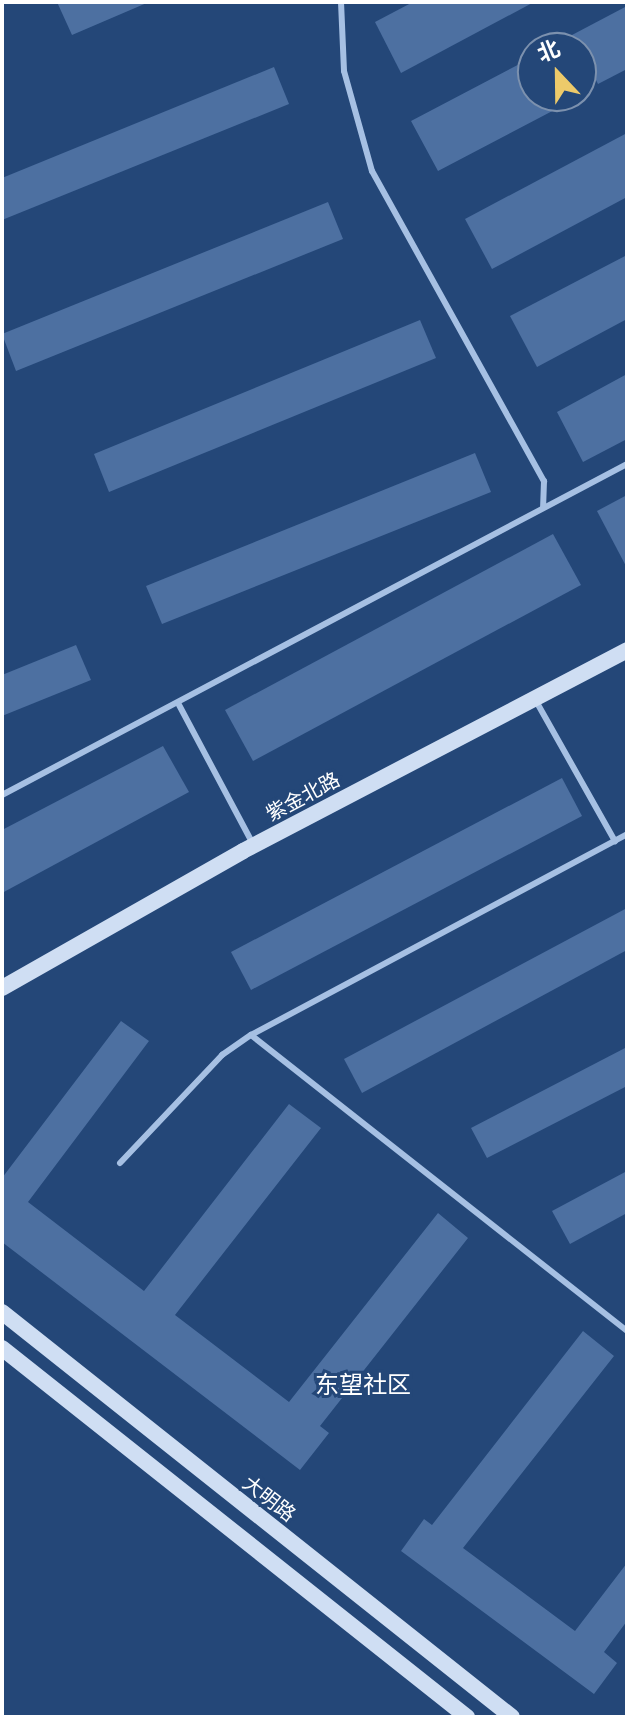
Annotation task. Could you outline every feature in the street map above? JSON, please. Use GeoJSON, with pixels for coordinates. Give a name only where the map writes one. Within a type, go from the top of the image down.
{"type":"FeatureCollection","features":[{"type":"Feature","properties":{"kind":"street","name":"紫金北路"},"geometry":{"type":"LineString","coordinates":[[2,988],[254,846],[627,650]]}},
{"type":"Feature","properties":{"kind":"street","name":"大明路"},"geometry":{"type":"LineString","coordinates":[[2,1312],[512,1717]]}},
{"type":"Feature","properties":{"kind":"street"},"geometry":{"type":"LineString","coordinates":[[2,1348],[467,1717]]}},
{"type":"Feature","properties":{"kind":"lane"},"geometry":{"type":"LineString","coordinates":[[341,2],[344,71],[372,171],[544,481],[543,507]]}},
{"type":"Feature","properties":{"kind":"lane"},"geometry":{"type":"LineString","coordinates":[[2,795],[627,464]]}},
{"type":"Feature","properties":{"kind":"lane"},"geometry":{"type":"LineString","coordinates":[[535,698],[615,841]]}},
{"type":"Feature","properties":{"kind":"lane"},"geometry":{"type":"LineString","coordinates":[[178,703],[254,846]]}},
{"type":"Feature","properties":{"kind":"lane"},"geometry":{"type":"LineString","coordinates":[[120,1163],[222,1055],[251,1035],[627,834]]}},
{"type":"Feature","properties":{"kind":"lane"},"geometry":{"type":"LineString","coordinates":[[251,1035],[627,1331]]}},
{"type":"Feature","properties":{"kind":"building"},"geometry":{"type":"Polygon","coordinates":[[[57,2],[149,2],[72,35],[57,2]]]}},
{"type":"Feature","properties":{"kind":"building"},"geometry":{"type":"Polygon","coordinates":[[[413,2],[534,2],[401,73],[375,22],[413,2]]]}},
{"type":"Feature","properties":{"kind":"building"},"geometry":{"type":"Polygon","coordinates":[[[627,6],[627,69],[598,84],[597,32],[578,32],[627,6]]]}},
{"type":"Feature","properties":{"kind":"building"},"geometry":{"type":"Polygon","coordinates":[[[517,65],[517,112],[550,112],[438,171],[411,121],[517,65]]]}},
{"type":"Feature","properties":{"kind":"building"},"geometry":{"type":"Polygon","coordinates":[[[274,67],[289,104],[2,220],[2,178],[274,67]]]}},
{"type":"Feature","properties":{"kind":"building"},"geometry":{"type":"Polygon","coordinates":[[[627,133],[627,197],[492,269],[465,219],[627,133]]]}},
{"type":"Feature","properties":{"kind":"building"},"geometry":{"type":"Polygon","coordinates":[[[328,202],[343,239],[16,371],[2,334],[328,202]]]}},
{"type":"Feature","properties":{"kind":"building"},"geometry":{"type":"Polygon","coordinates":[[[627,255],[627,319],[537,367],[510,316],[627,255]]]}},
{"type":"Feature","properties":{"kind":"building"},"geometry":{"type":"Polygon","coordinates":[[[420,320],[436,358],[109,492],[94,454],[420,320]]]}},
{"type":"Feature","properties":{"kind":"building"},"geometry":{"type":"Polygon","coordinates":[[[627,374],[627,439],[583,462],[557,412],[627,374]]]}},
{"type":"Feature","properties":{"kind":"building"},"geometry":{"type":"Polygon","coordinates":[[[475,453],[491,492],[162,624],[146,586],[475,453]]]}},
{"type":"Feature","properties":{"kind":"building"},"geometry":{"type":"Polygon","coordinates":[[[627,495],[627,568],[597,511],[627,495]]]}},
{"type":"Feature","properties":{"kind":"building"},"geometry":{"type":"Polygon","coordinates":[[[553,534],[581,585],[253,761],[225,710],[553,534]]]}},
{"type":"Feature","properties":{"kind":"building"},"geometry":{"type":"Polygon","coordinates":[[[76,645],[91,680],[2,716],[2,675],[76,645]]]}},
{"type":"Feature","properties":{"kind":"building"},"geometry":{"type":"Polygon","coordinates":[[[163,746],[189,792],[2,893],[2,830],[163,746]]]}},
{"type":"Feature","properties":{"kind":"building"},"geometry":{"type":"Polygon","coordinates":[[[562,778],[582,816],[251,990],[231,952],[562,778]]]}},
{"type":"Feature","properties":{"kind":"building"},"geometry":{"type":"Polygon","coordinates":[[[627,908],[627,950],[362,1093],[344,1059],[627,908]]]}},
{"type":"Feature","properties":{"kind":"building"},"geometry":{"type":"Polygon","coordinates":[[[121,1021],[149,1041],[28,1202],[144,1291],[289,1104],[321,1128],[175,1315],[289,1402],[438,1213],[468,1238],[320,1426],[329,1433],[300,1470],[2,1242],[2,1178],[121,1021]]]}},
{"type":"Feature","properties":{"kind":"building"},"geometry":{"type":"Polygon","coordinates":[[[627,1047],[627,1086],[487,1158],[471,1128],[627,1047]]]}},
{"type":"Feature","properties":{"kind":"building"},"geometry":{"type":"Polygon","coordinates":[[[627,1171],[627,1213],[570,1244],[552,1211],[627,1171]]]}},
{"type":"Feature","properties":{"kind":"building"},"geometry":{"type":"Polygon","coordinates":[[[583,1331],[614,1356],[463,1548],[575,1631],[627,1563],[627,1621],[604,1652],[617,1663],[594,1694],[401,1551],[424,1519],[432,1525],[583,1331]]]}},
{"type":"Feature","properties":{"kind":"district","name":"东望社区"},"geometry":{"type":"Point","coordinates":[363,1386]}}]}
